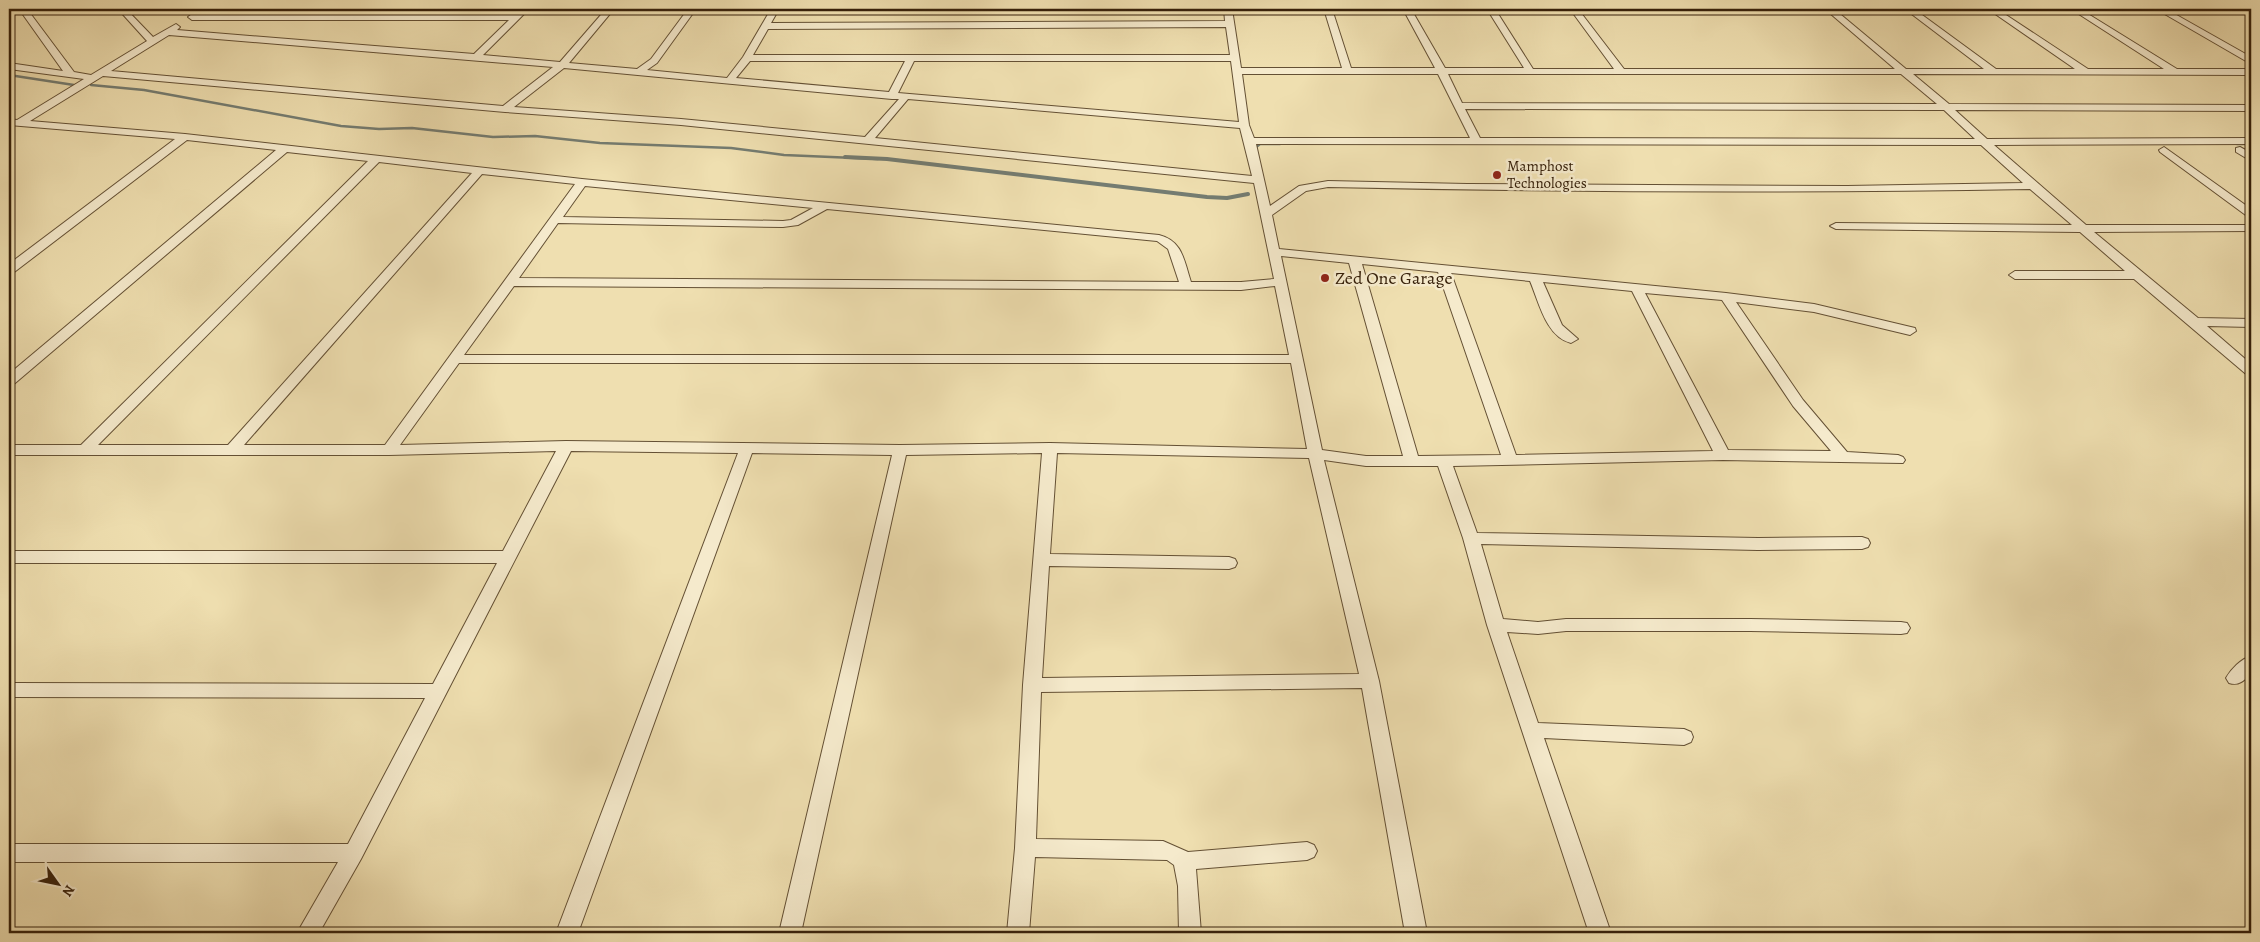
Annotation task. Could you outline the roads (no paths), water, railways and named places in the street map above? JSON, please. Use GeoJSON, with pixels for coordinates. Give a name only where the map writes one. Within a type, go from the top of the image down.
{"type":"FeatureCollection","features":[{"type":"Feature","properties":{"kind":"street"},"geometry":{"type":"LineString","coordinates":[[23,9],[71,75]]}},
{"type":"Feature","properties":{"kind":"street"},"geometry":{"type":"LineString","coordinates":[[122,9],[152,40]]}},
{"type":"Feature","properties":{"kind":"street"},"geometry":{"type":"LineString","coordinates":[[9,129],[14,122],[99,75],[152,40],[205,9]]}},
{"type":"Feature","properties":{"kind":"street"},"geometry":{"type":"LineString","coordinates":[[476,57],[525,9]]}},
{"type":"Feature","properties":{"kind":"street"},"geometry":{"type":"LineString","coordinates":[[505,109],[563,64],[610,9]]}},
{"type":"Feature","properties":{"kind":"street"},"geometry":{"type":"LineString","coordinates":[[639,72],[654,61],[692,9]]}},
{"type":"Feature","properties":{"kind":"street"},"geometry":{"type":"LineString","coordinates":[[730,80],[747,58],[775,9]]}},
{"type":"Feature","properties":{"kind":"street"},"geometry":{"type":"LineString","coordinates":[[1228,9],[1244,125],[1250,141],[1281,282],[1315,454],[1370,681],[1416,933]]}},
{"type":"Feature","properties":{"kind":"street"},"geometry":{"type":"LineString","coordinates":[[1328,9],[1348,71]]}},
{"type":"Feature","properties":{"kind":"street"},"geometry":{"type":"LineString","coordinates":[[1407,9],[1442,72],[1476,141]]}},
{"type":"Feature","properties":{"kind":"street"},"geometry":{"type":"LineString","coordinates":[[1491,9],[1530,71]]}},
{"type":"Feature","properties":{"kind":"street"},"geometry":{"type":"LineString","coordinates":[[1574,9],[1622,71]]}},
{"type":"Feature","properties":{"kind":"street"},"geometry":{"type":"LineString","coordinates":[[1829,9],[1947,108],[2033,186],[2251,371]]}},
{"type":"Feature","properties":{"kind":"street"},"geometry":{"type":"LineString","coordinates":[[1909,9],[1994,72]]}},
{"type":"Feature","properties":{"kind":"street"},"geometry":{"type":"LineString","coordinates":[[1992,9],[2086,72]]}},
{"type":"Feature","properties":{"kind":"street"},"geometry":{"type":"LineString","coordinates":[[2075,9],[2175,72]]}},
{"type":"Feature","properties":{"kind":"street"},"geometry":{"type":"LineString","coordinates":[[2160,9],[2251,61]]}},
{"type":"Feature","properties":{"kind":"street"},"geometry":{"type":"LineString","coordinates":[[2243,9],[2251,13]]}},
{"type":"Feature","properties":{"kind":"street"},"geometry":{"type":"LineString","coordinates":[[192,17],[516,17]]}},
{"type":"Feature","properties":{"kind":"street"},"geometry":{"type":"LineString","coordinates":[[766,26],[1231,24]]}},
{"type":"Feature","properties":{"kind":"street"},"geometry":{"type":"LineString","coordinates":[[168,32],[563,64],[892,96],[1244,125]]}},
{"type":"Feature","properties":{"kind":"street"},"geometry":{"type":"LineString","coordinates":[[892,96],[911,57]]}},
{"type":"Feature","properties":{"kind":"street"},"geometry":{"type":"LineString","coordinates":[[747,58],[1235,58]]}},
{"type":"Feature","properties":{"kind":"street"},"geometry":{"type":"LineString","coordinates":[[9,66],[71,75],[99,75],[681,122],[1258,180]]}},
{"type":"Feature","properties":{"kind":"street"},"geometry":{"type":"LineString","coordinates":[[54,72],[65,66]]}},
{"type":"Feature","properties":{"kind":"street"},"geometry":{"type":"LineString","coordinates":[[1238,71],[2251,72]]}},
{"type":"Feature","properties":{"kind":"street"},"geometry":{"type":"LineString","coordinates":[[866,142],[905,97]]}},
{"type":"Feature","properties":{"kind":"street"},"geometry":{"type":"LineString","coordinates":[[1459,106],[2251,108]]}},
{"type":"Feature","properties":{"kind":"street"},"geometry":{"type":"LineString","coordinates":[[14,122],[184,137],[582,182],[1159,238],[1170,243],[1174,248],[1186,285]]}},
{"type":"Feature","properties":{"kind":"street"},"geometry":{"type":"LineString","coordinates":[[9,270],[184,137]]}},
{"type":"Feature","properties":{"kind":"street"},"geometry":{"type":"LineString","coordinates":[[1250,141],[1984,142],[2251,140]]}},
{"type":"Feature","properties":{"kind":"street"},"geometry":{"type":"LineString","coordinates":[[9,381],[92,309],[284,149]]}},
{"type":"Feature","properties":{"kind":"street"},"geometry":{"type":"LineString","coordinates":[[2164,150],[2251,214]]}},
{"type":"Feature","properties":{"kind":"street"},"geometry":{"type":"LineString","coordinates":[[2240,150],[2251,158]]}},
{"type":"Feature","properties":{"kind":"street"},"geometry":{"type":"LineString","coordinates":[[1830,152],[2251,150]]}},
{"type":"Feature","properties":{"kind":"street"},"geometry":{"type":"LineString","coordinates":[[85,450],[375,160]]}},
{"type":"Feature","properties":{"kind":"street"},"geometry":{"type":"LineString","coordinates":[[232,450],[480,170]]}},
{"type":"Feature","properties":{"kind":"street"},"geometry":{"type":"LineString","coordinates":[[389,450],[582,182]]}},
{"type":"Feature","properties":{"kind":"street"},"geometry":{"type":"LineString","coordinates":[[1265,214],[1303,188],[1320,185],[1828,189],[2033,186]]}},
{"type":"Feature","properties":{"kind":"street"},"geometry":{"type":"LineString","coordinates":[[555,220],[783,224],[794,223],[826,205]]}},
{"type":"Feature","properties":{"kind":"street"},"geometry":{"type":"LineString","coordinates":[[1836,226],[2006,229],[2251,228]]}},
{"type":"Feature","properties":{"kind":"street"},"geometry":{"type":"LineString","coordinates":[[1274,252],[1726,297],[1814,308],[1910,331]]}},
{"type":"Feature","properties":{"kind":"street"},"geometry":{"type":"LineString","coordinates":[[1354,260],[1412,461]]}},
{"type":"Feature","properties":{"kind":"street"},"geometry":{"type":"LineString","coordinates":[[1443,269],[1510,459]]}},
{"type":"Feature","properties":{"kind":"street"},"geometry":{"type":"LineString","coordinates":[[2015,275],[2137,275]]}},
{"type":"Feature","properties":{"kind":"street"},"geometry":{"type":"LineString","coordinates":[[1535,278],[1556,328],[1571,339]]}},
{"type":"Feature","properties":{"kind":"street"},"geometry":{"type":"LineString","coordinates":[[511,282],[1241,286],[1281,282]]}},
{"type":"Feature","properties":{"kind":"street"},"geometry":{"type":"LineString","coordinates":[[1636,288],[1722,455]]}},
{"type":"Feature","properties":{"kind":"street"},"geometry":{"type":"LineString","coordinates":[[1726,297],[1798,403],[1843,456]]}},
{"type":"Feature","properties":{"kind":"street"},"geometry":{"type":"LineString","coordinates":[[2195,322],[2251,323]]}},
{"type":"Feature","properties":{"kind":"street"},"geometry":{"type":"LineString","coordinates":[[455,359],[1297,359]]}},
{"type":"Feature","properties":{"kind":"street"},"geometry":{"type":"LineString","coordinates":[[9,450],[389,450],[566,446],[900,450],[1050,448],[1315,454],[1366,461],[1722,455],[1843,456],[1898,460]]}},
{"type":"Feature","properties":{"kind":"street"},"geometry":{"type":"LineString","coordinates":[[308,933],[354,853],[566,446]]}},
{"type":"Feature","properties":{"kind":"street"},"geometry":{"type":"LineString","coordinates":[[567,933],[747,448]]}},
{"type":"Feature","properties":{"kind":"street"},"geometry":{"type":"LineString","coordinates":[[1018,933],[1025,848],[1032,685],[1050,448]]}},
{"type":"Feature","properties":{"kind":"street"},"geometry":{"type":"LineString","coordinates":[[790,933],[900,450]]}},
{"type":"Feature","properties":{"kind":"street"},"geometry":{"type":"LineString","coordinates":[[1444,461],[1471,538],[1496,625],[1600,933]]}},
{"type":"Feature","properties":{"kind":"street"},"geometry":{"type":"LineString","coordinates":[[1471,538],[1758,544],[1862,543]]}},
{"type":"Feature","properties":{"kind":"street"},"geometry":{"type":"LineString","coordinates":[[9,557],[507,557]]}},
{"type":"Feature","properties":{"kind":"street"},"geometry":{"type":"LineString","coordinates":[[1041,560],[1230,563]]}},
{"type":"Feature","properties":{"kind":"street"},"geometry":{"type":"LineString","coordinates":[[1496,625],[1538,628],[1566,625],[1750,625],[1901,628]]}},
{"type":"Feature","properties":{"kind":"street"},"geometry":{"type":"LineString","coordinates":[[2235,678],[2251,663]]}},
{"type":"Feature","properties":{"kind":"street"},"geometry":{"type":"LineString","coordinates":[[1032,685],[1370,681]]}},
{"type":"Feature","properties":{"kind":"street"},"geometry":{"type":"LineString","coordinates":[[9,690],[439,691]]}},
{"type":"Feature","properties":{"kind":"street"},"geometry":{"type":"LineString","coordinates":[[1532,730],[1684,737]]}},
{"type":"Feature","properties":{"kind":"street"},"geometry":{"type":"LineString","coordinates":[[1025,848],[1163,850],[1174,853],[1183,861],[1188,884],[1190,933]]}},
{"type":"Feature","properties":{"kind":"street"},"geometry":{"type":"LineString","coordinates":[[1183,861],[1307,850]]}},
{"type":"Feature","properties":{"kind":"street"},"geometry":{"type":"LineString","coordinates":[[9,853],[354,853]]}},
{"type":"Feature","properties":{"kind":"waterway"},"geometry":{"type":"LineString","coordinates":[[9,75],[74,85]]}},
{"type":"Feature","properties":{"kind":"waterway"},"geometry":{"type":"LineString","coordinates":[[91,85],[144,90],[341,126],[379,129],[412,128],[493,137],[535,136],[600,143],[731,148],[784,155],[878,159]]}},
{"type":"Feature","properties":{"kind":"waterway"},"geometry":{"type":"LineString","coordinates":[[1256,152],[1255,148],[1260,144],[1280,144]]}},
{"type":"Feature","properties":{"kind":"waterway"},"geometry":{"type":"LineString","coordinates":[[2237,144],[2251,144]]}},
{"type":"Feature","properties":{"kind":"waterway"},"geometry":{"type":"LineString","coordinates":[[845,157],[887,159],[1207,197],[1227,198],[1248,194]]}},
{"type":"Feature","properties":{"kind":"place","name":"Mamphost Technologies"},"geometry":{"type":"Point","coordinates":[1497,175]}},
{"type":"Feature","properties":{"kind":"place","name":"Zed One Garage"},"geometry":{"type":"Point","coordinates":[1325,278]}}]}
